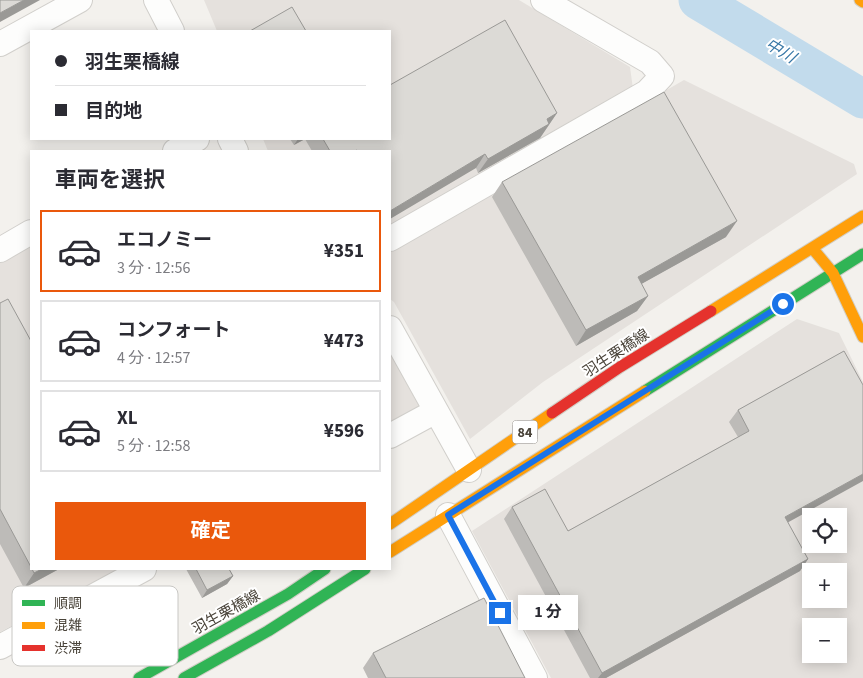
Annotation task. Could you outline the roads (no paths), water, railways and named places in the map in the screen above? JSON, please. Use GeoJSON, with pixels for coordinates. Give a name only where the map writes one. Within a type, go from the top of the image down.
{"type":"FeatureCollection","features":[{"type":"Feature","properties":{"kind":"main road","name":"羽生栗橋線"},"geometry":{"type":"LineString","coordinates":[[391,523],[620,367],[813,249],[863,216]]}},
{"type":"Feature","properties":{"kind":"main road"},"geometry":{"type":"LineString","coordinates":[[813,249],[833,273],[863,337]]}},
{"type":"Feature","properties":{"kind":"main road","name":"84"},"geometry":{"type":"LineString","coordinates":[[391,551],[863,254]]}},
{"type":"Feature","properties":{"kind":"main road","name":"羽生栗橋線"},"geometry":{"type":"LineString","coordinates":[[178,656],[288,594],[324,570]]}},
{"type":"Feature","properties":{"kind":"main road"},"geometry":{"type":"LineString","coordinates":[[184,678],[268,631],[363,570]]}},
{"type":"Feature","properties":{"kind":"main road","name":"羽生栗橋線"},"geometry":{"type":"LineString","coordinates":[[139,678],[160,666]]}},
{"type":"Feature","properties":{"kind":"street"},"geometry":{"type":"LineString","coordinates":[[0,44],[80,0]]}},
{"type":"Feature","properties":{"kind":"street"},"geometry":{"type":"LineString","coordinates":[[156,0],[171,30]]}},
{"type":"Feature","properties":{"kind":"street"},"geometry":{"type":"LineString","coordinates":[[391,239],[648,92],[662,76],[650,62],[543,0]]}},
{"type":"Feature","properties":{"kind":"street"},"geometry":{"type":"LineString","coordinates":[[177,150],[195,140]]}},
{"type":"Feature","properties":{"kind":"street"},"geometry":{"type":"LineString","coordinates":[[0,250],[30,233]]}},
{"type":"Feature","properties":{"kind":"street"},"geometry":{"type":"LineString","coordinates":[[391,330],[469,470]]}},
{"type":"Feature","properties":{"kind":"street"},"geometry":{"type":"LineString","coordinates":[[391,435],[436,411]]}},
{"type":"Feature","properties":{"kind":"street"},"geometry":{"type":"LineString","coordinates":[[448,515],[535,678]]}},
{"type":"Feature","properties":{"kind":"street"},"geometry":{"type":"LineString","coordinates":[[113,586],[142,570]]}},
{"type":"Feature","properties":{"kind":"street"},"geometry":{"type":"LineString","coordinates":[[0,647],[12,640]]}},
{"type":"Feature","properties":{"kind":"waterway","name":"中川"},"geometry":{"type":"LineString","coordinates":[[698,0],[863,99]]}}]}
